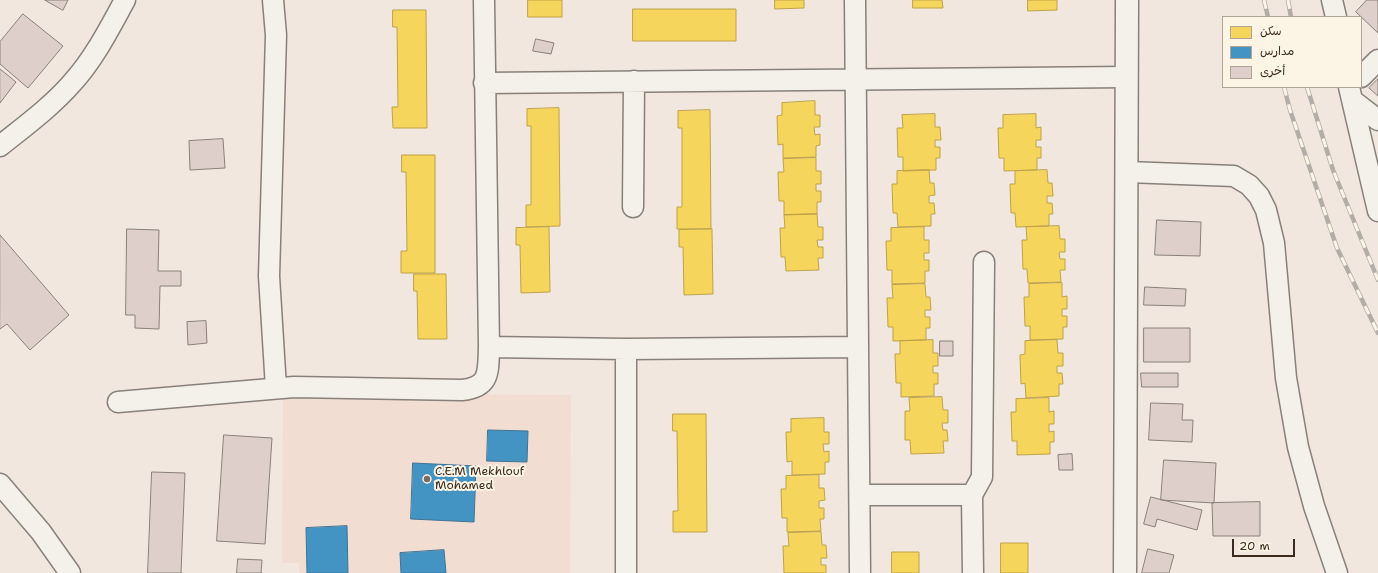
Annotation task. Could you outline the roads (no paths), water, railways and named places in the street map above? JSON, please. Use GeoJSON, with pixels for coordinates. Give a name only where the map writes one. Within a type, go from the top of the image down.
{"type":"FeatureCollection","features":[{"type":"Feature","properties":{"kind":"main road"},"geometry":{"type":"LineString","coordinates":[[1125,573],[1127,0]]}},
{"type":"Feature","properties":{"kind":"street"},"geometry":{"type":"LineString","coordinates":[[0,146],[49,107],[73,83],[92,58],[125,0]]}},
{"type":"Feature","properties":{"kind":"street"},"geometry":{"type":"LineString","coordinates":[[273,0],[276,50],[269,276],[276,388]]}},
{"type":"Feature","properties":{"kind":"street"},"geometry":{"type":"LineString","coordinates":[[118,402],[276,388],[472,389],[480,385],[488,372],[489,347],[484,0]]}},
{"type":"Feature","properties":{"kind":"street"},"geometry":{"type":"LineString","coordinates":[[855,0],[860,573]]}},
{"type":"Feature","properties":{"kind":"street"},"geometry":{"type":"LineString","coordinates":[[1332,0],[1336,16]]}},
{"type":"Feature","properties":{"kind":"street"},"geometry":{"type":"LineString","coordinates":[[1362,78],[1378,60]]}},
{"type":"Feature","properties":{"kind":"street"},"geometry":{"type":"LineString","coordinates":[[484,83],[1126,77]]}},
{"type":"Feature","properties":{"kind":"street"},"geometry":{"type":"LineString","coordinates":[[633,207],[634,81]]}},
{"type":"Feature","properties":{"kind":"street"},"geometry":{"type":"LineString","coordinates":[[1353,88],[1378,120]]}},
{"type":"Feature","properties":{"kind":"street"},"geometry":{"type":"LineString","coordinates":[[1353,88],[1369,178],[1378,211]]}},
{"type":"Feature","properties":{"kind":"street"},"geometry":{"type":"LineString","coordinates":[[1127,172],[1234,176],[1249,186],[1259,196],[1266,210],[1274,243],[1286,378],[1298,447],[1314,506],[1337,573]]}},
{"type":"Feature","properties":{"kind":"street"},"geometry":{"type":"LineString","coordinates":[[973,573],[972,495],[982,477],[984,262]]}},
{"type":"Feature","properties":{"kind":"street"},"geometry":{"type":"LineString","coordinates":[[489,347],[626,349],[858,348]]}},
{"type":"Feature","properties":{"kind":"street"},"geometry":{"type":"LineString","coordinates":[[626,349],[626,573]]}},
{"type":"Feature","properties":{"kind":"street"},"geometry":{"type":"LineString","coordinates":[[0,484],[41,532],[70,573]]}},
{"type":"Feature","properties":{"kind":"street"},"geometry":{"type":"LineString","coordinates":[[860,495],[972,495]]}},
{"type":"Feature","properties":{"kind":"railway"},"geometry":{"type":"LineString","coordinates":[[1264,0],[1268,16]]}},
{"type":"Feature","properties":{"kind":"railway"},"geometry":{"type":"LineString","coordinates":[[1288,0],[1291,16]]}},
{"type":"Feature","properties":{"kind":"railway"},"geometry":{"type":"LineString","coordinates":[[1284,88],[1290,110],[1337,248],[1378,333]]}},
{"type":"Feature","properties":{"kind":"railway"},"geometry":{"type":"LineString","coordinates":[[1307,88],[1333,170],[1378,280]]}},
{"type":"Feature","properties":{"kind":"place","name":"C.E.M Mekhlouf Mohamed"},"geometry":{"type":"Point","coordinates":[427,479]}}]}
